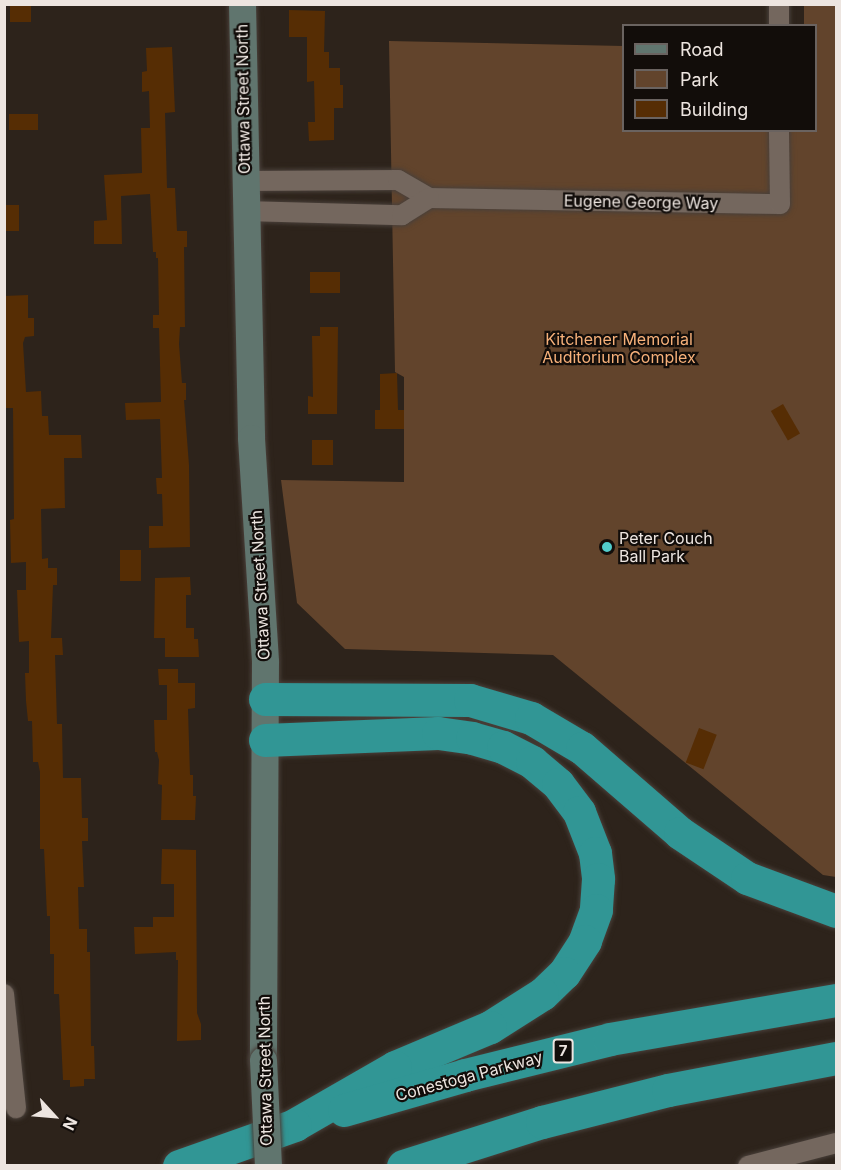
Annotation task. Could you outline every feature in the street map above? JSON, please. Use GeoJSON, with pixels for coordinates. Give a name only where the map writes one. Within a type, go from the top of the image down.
{"type":"FeatureCollection","features":[{"type":"Feature","properties":{"kind":"highway"},"geometry":{"type":"LineString","coordinates":[[265,699],[470,700],[531,718],[582,748],[680,833],[747,878],[837,911]]}},
{"type":"Feature","properties":{"kind":"highway"},"geometry":{"type":"LineString","coordinates":[[265,740],[438,733],[472,738],[503,747],[532,762],[558,784],[579,812],[595,853],[598,879],[596,910],[585,941],[564,973],[542,994],[490,1027],[395,1067],[294,1125]]}},
{"type":"Feature","properties":{"kind":"highway","name":"Conestoga Parkway"},"geometry":{"type":"LineString","coordinates":[[178,1166],[294,1125],[465,1075],[610,1039],[837,1000]]}},
{"type":"Feature","properties":{"kind":"highway"},"geometry":{"type":"LineString","coordinates":[[403,1166],[542,1122],[668,1090],[837,1058]]}},
{"type":"Feature","properties":{"kind":"highway"},"geometry":{"type":"LineString","coordinates":[[449,1166],[542,1122]]}},
{"type":"Feature","properties":{"kind":"main road","name":"Ottawa Street North"},"geometry":{"type":"LineString","coordinates":[[242,4],[243,181],[250,438],[265,699],[263,1060],[268,1166]]}},
{"type":"Feature","properties":{"kind":"street"},"geometry":{"type":"LineString","coordinates":[[779,4],[779,24]]}},
{"type":"Feature","properties":{"kind":"street","name":"Eugene George Way"},"geometry":{"type":"LineString","coordinates":[[243,181],[398,180],[429,198],[780,204],[780,132]]}},
{"type":"Feature","properties":{"kind":"street"},"geometry":{"type":"LineString","coordinates":[[244,211],[402,215],[429,198]]}},
{"type":"Feature","properties":{"kind":"street"},"geometry":{"type":"LineString","coordinates":[[4,994],[16,1108]]}},
{"type":"Feature","properties":{"kind":"street"},"geometry":{"type":"LineString","coordinates":[[748,1166],[837,1143]]}},
{"type":"Feature","properties":{"kind":"green space","name":"Kitchener Memorial Auditorium Complex"},"geometry":{"type":"Polygon","coordinates":[[[804,5],[836,5],[836,877],[823,875],[553,655],[345,649],[297,603],[281,480],[404,482],[404,377],[395,372],[389,41],[622,46],[622,132],[817,132],[817,24],[804,24],[804,5]]]}},
{"type":"Feature","properties":{"kind":"building"},"geometry":{"type":"Polygon","coordinates":[[[10,4],[31,4],[31,22],[10,22],[10,4]]]}},
{"type":"Feature","properties":{"kind":"building"},"geometry":{"type":"Polygon","coordinates":[[[289,10],[325,11],[324,52],[329,52],[329,68],[340,68],[340,85],[343,85],[343,108],[334,108],[334,140],[309,141],[308,122],[315,122],[314,81],[307,82],[307,37],[289,37],[289,10]]]}},
{"type":"Feature","properties":{"kind":"building"},"geometry":{"type":"Polygon","coordinates":[[[172,47],[175,112],[165,113],[167,188],[175,188],[177,231],[187,231],[187,247],[184,247],[185,327],[180,327],[179,344],[182,383],[186,383],[186,400],[184,400],[189,465],[190,547],[149,548],[149,526],[163,526],[162,494],[157,494],[156,478],[162,478],[160,419],[126,420],[125,403],[161,402],[159,328],[153,328],[153,315],[159,315],[158,258],[156,258],[156,252],[153,252],[150,194],[121,196],[122,244],[94,244],[94,221],[107,220],[104,175],[142,173],[141,128],[150,128],[149,91],[142,92],[142,72],[147,71],[146,48],[172,47]]]}},
{"type":"Feature","properties":{"kind":"building"},"geometry":{"type":"Polygon","coordinates":[[[9,114],[38,114],[38,130],[9,130],[9,114]]]}},
{"type":"Feature","properties":{"kind":"building"},"geometry":{"type":"Polygon","coordinates":[[[4,205],[19,205],[19,231],[4,231],[4,205]]]}},
{"type":"Feature","properties":{"kind":"building"},"geometry":{"type":"Polygon","coordinates":[[[310,272],[340,272],[340,293],[310,293],[310,272]]]}},
{"type":"Feature","properties":{"kind":"building"},"geometry":{"type":"Polygon","coordinates":[[[28,295],[28,318],[34,318],[34,336],[25,337],[23,343],[26,392],[41,391],[42,416],[48,416],[49,435],[81,435],[82,458],[64,458],[65,508],[41,509],[42,559],[48,558],[48,568],[57,568],[57,585],[53,585],[51,638],[62,638],[63,655],[55,655],[57,724],[62,724],[63,778],[81,778],[82,818],[88,818],[88,841],[82,841],[84,887],[78,887],[79,929],[87,929],[87,952],[90,952],[91,1046],[94,1046],[95,1079],[84,1079],[84,1086],[70,1087],[70,1080],[63,1080],[59,994],[54,994],[54,954],[50,954],[50,916],[47,916],[44,849],[40,849],[40,772],[38,762],[33,762],[32,721],[28,721],[26,701],[25,673],[29,673],[29,641],[19,642],[17,590],[26,590],[26,562],[11,563],[10,520],[14,519],[13,408],[5,408],[4,296],[28,295]]]}},
{"type":"Feature","properties":{"kind":"building"},"geometry":{"type":"Polygon","coordinates":[[[320,327],[338,327],[337,414],[308,414],[308,396],[313,397],[312,336],[320,336],[320,327]]]}},
{"type":"Feature","properties":{"kind":"building"},"geometry":{"type":"Polygon","coordinates":[[[397,373],[398,410],[404,410],[404,429],[375,429],[375,410],[380,410],[380,374],[397,373]]]}},
{"type":"Feature","properties":{"kind":"building"},"geometry":{"type":"Polygon","coordinates":[[[783,404],[800,433],[788,440],[771,411],[783,404]]]}},
{"type":"Feature","properties":{"kind":"building"},"geometry":{"type":"Polygon","coordinates":[[[312,440],[333,440],[333,465],[312,465],[312,440]]]}},
{"type":"Feature","properties":{"kind":"building"},"geometry":{"type":"Polygon","coordinates":[[[120,550],[141,550],[141,581],[120,581],[120,550]]]}},
{"type":"Feature","properties":{"kind":"building"},"geometry":{"type":"Polygon","coordinates":[[[190,577],[191,595],[186,595],[186,628],[194,628],[194,639],[198,639],[199,657],[165,657],[165,638],[154,638],[155,578],[190,577]]]}},
{"type":"Feature","properties":{"kind":"building"},"geometry":{"type":"Polygon","coordinates":[[[158,669],[178,669],[178,683],[195,683],[195,708],[188,709],[190,775],[193,775],[193,796],[196,796],[195,820],[161,820],[162,785],[158,784],[159,760],[155,752],[154,720],[167,720],[167,685],[159,685],[158,669]]]}},
{"type":"Feature","properties":{"kind":"building"},"geometry":{"type":"Polygon","coordinates":[[[699,728],[717,735],[703,769],[686,763],[699,728]]]}},
{"type":"Feature","properties":{"kind":"building"},"geometry":{"type":"Polygon","coordinates":[[[162,849],[196,850],[197,1013],[201,1024],[201,1040],[177,1041],[178,960],[176,960],[176,952],[135,954],[134,927],[153,927],[153,917],[174,917],[174,884],[161,884],[162,849]]]}},
{"type":"Feature","properties":{"kind":"place","name":"Peter Couch Ball Park"},"geometry":{"type":"Point","coordinates":[607,547]}}]}
